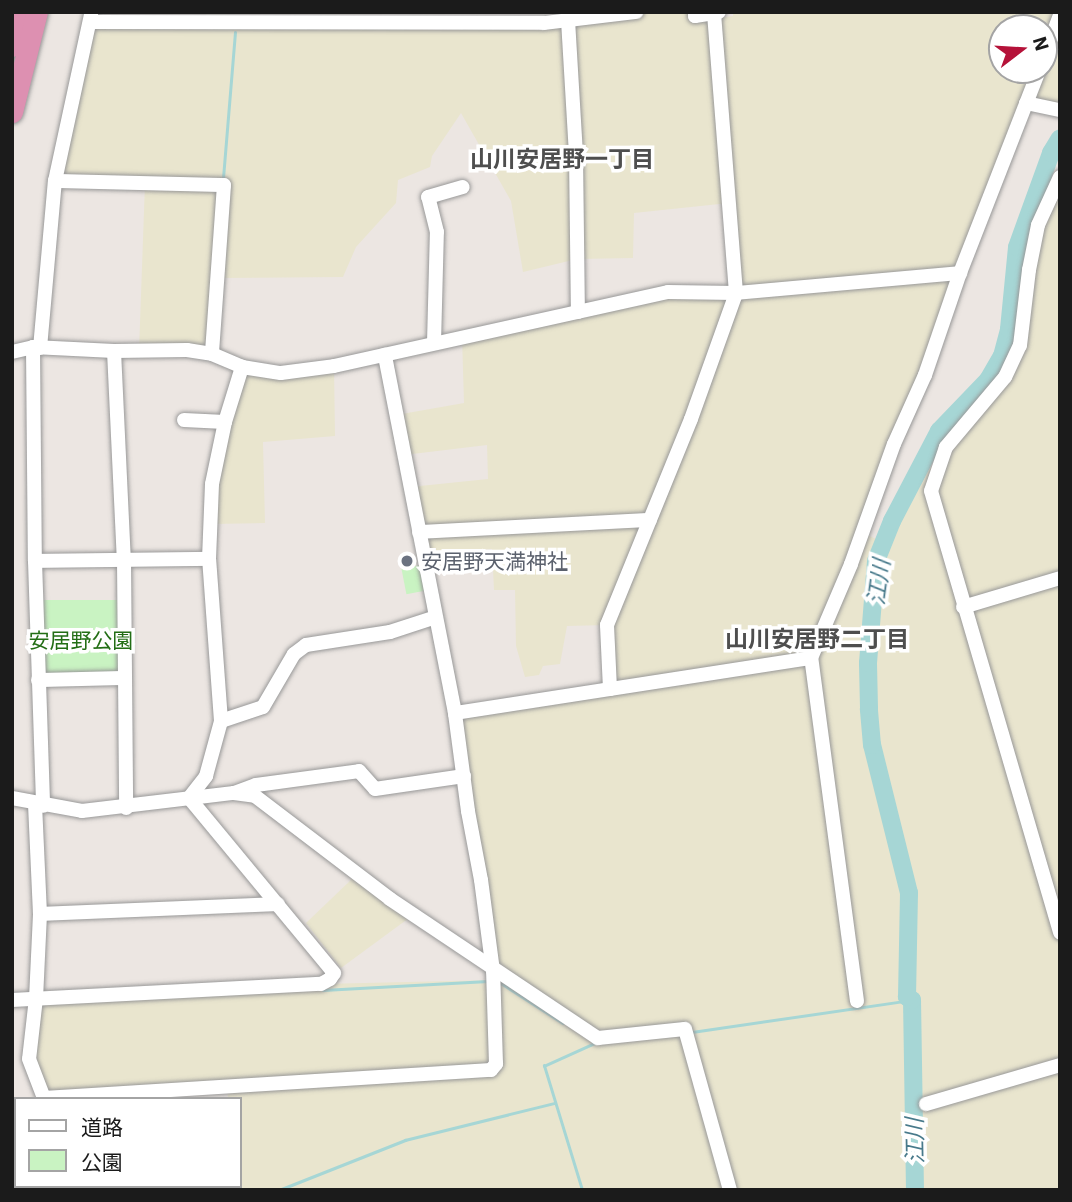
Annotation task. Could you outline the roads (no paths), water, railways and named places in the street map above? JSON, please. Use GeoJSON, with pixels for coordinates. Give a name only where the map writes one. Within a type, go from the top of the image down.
{"type":"FeatureCollection","features":[{"type":"Feature","properties":{"kind":"highway"},"geometry":{"type":"LineString","coordinates":[[12,46],[21,12]]}},
{"type":"Feature","properties":{"kind":"highway"},"geometry":{"type":"LineString","coordinates":[[12,112],[37,12]]}},
{"type":"Feature","properties":{"kind":"street"},"geometry":{"type":"LineString","coordinates":[[44,1097],[29,1059],[36,999],[40,914],[35,561],[37,347],[55,181],[91,17],[568,20],[636,12]]}},
{"type":"Feature","properties":{"kind":"street"},"geometry":{"type":"LineString","coordinates":[[610,690],[607,625],[691,419],[736,293],[716,13],[695,16],[695,12]]}},
{"type":"Feature","properties":{"kind":"street"},"geometry":{"type":"LineString","coordinates":[[568,20],[576,155],[578,312]]}},
{"type":"Feature","properties":{"kind":"street"},"geometry":{"type":"LineString","coordinates":[[857,1001],[811,658],[851,564],[894,444],[925,375],[960,273],[1033,84]]}},
{"type":"Feature","properties":{"kind":"street"},"geometry":{"type":"LineString","coordinates":[[1026,103],[1060,110]]}},
{"type":"Feature","properties":{"kind":"street"},"geometry":{"type":"LineString","coordinates":[[1060,177],[1038,225],[1029,270],[1020,345],[1005,377],[946,447],[931,491],[1060,933]]}},
{"type":"Feature","properties":{"kind":"street"},"geometry":{"type":"LineString","coordinates":[[55,181],[224,185],[212,354]]}},
{"type":"Feature","properties":{"kind":"street"},"geometry":{"type":"LineString","coordinates":[[434,343],[437,232],[428,197],[463,187]]}},
{"type":"Feature","properties":{"kind":"street"},"geometry":{"type":"LineString","coordinates":[[12,352],[37,347],[114,351],[187,350],[212,354],[242,367],[281,373],[517,328],[668,292],[736,293],[960,273]]}},
{"type":"Feature","properties":{"kind":"street"},"geometry":{"type":"LineString","coordinates":[[114,351],[124,560],[126,808]]}},
{"type":"Feature","properties":{"kind":"street"},"geometry":{"type":"LineString","coordinates":[[60,1097],[491,1070],[496,1064],[494,971],[456,713],[385,355]]}},
{"type":"Feature","properties":{"kind":"street"},"geometry":{"type":"LineString","coordinates":[[189,798],[206,776],[221,721],[209,559],[212,484],[225,422],[242,367]]}},
{"type":"Feature","properties":{"kind":"street"},"geometry":{"type":"LineString","coordinates":[[184,420],[225,422]]}},
{"type":"Feature","properties":{"kind":"street"},"geometry":{"type":"LineString","coordinates":[[419,532],[650,520]]}},
{"type":"Feature","properties":{"kind":"street"},"geometry":{"type":"LineString","coordinates":[[35,561],[209,559]]}},
{"type":"Feature","properties":{"kind":"street"},"geometry":{"type":"LineString","coordinates":[[963,607],[1060,578]]}},
{"type":"Feature","properties":{"kind":"street"},"geometry":{"type":"LineString","coordinates":[[221,721],[263,707],[294,654],[306,645],[390,632],[436,617]]}},
{"type":"Feature","properties":{"kind":"street"},"geometry":{"type":"LineString","coordinates":[[456,713],[811,658]]}},
{"type":"Feature","properties":{"kind":"street"},"geometry":{"type":"LineString","coordinates":[[38,680],[125,678]]}},
{"type":"Feature","properties":{"kind":"street"},"geometry":{"type":"LineString","coordinates":[[12,798],[82,811],[126,808],[234,793],[256,785],[359,771],[375,789],[464,776]]}},
{"type":"Feature","properties":{"kind":"street"},"geometry":{"type":"LineString","coordinates":[[234,793],[255,796],[390,899],[598,1038],[685,1029],[730,1190]]}},
{"type":"Feature","properties":{"kind":"street"},"geometry":{"type":"LineString","coordinates":[[12,1000],[321,984],[330,979],[334,973],[189,798]]}},
{"type":"Feature","properties":{"kind":"street"},"geometry":{"type":"LineString","coordinates":[[40,914],[278,904]]}},
{"type":"Feature","properties":{"kind":"street"},"geometry":{"type":"LineString","coordinates":[[926,1104],[1060,1065]]}},
{"type":"Feature","properties":{"kind":"waterway"},"geometry":{"type":"LineString","coordinates":[[223,178],[235,32]]}},
{"type":"Feature","properties":{"kind":"waterway","name":"江川"},"geometry":{"type":"LineString","coordinates":[[915,1190],[912,1000],[907,997],[909,893],[872,745],[869,708],[868,663],[876,561],[892,521],[939,431],[988,380],[1002,356],[1009,329],[1017,247],[1051,153],[1060,138]]}},
{"type":"Feature","properties":{"kind":"waterway"},"geometry":{"type":"LineString","coordinates":[[323,990],[488,981]]}},
{"type":"Feature","properties":{"kind":"waterway"},"geometry":{"type":"LineString","coordinates":[[498,981],[563,1023]]}},
{"type":"Feature","properties":{"kind":"waterway"},"geometry":{"type":"LineString","coordinates":[[692,1032],[912,1000]]}},
{"type":"Feature","properties":{"kind":"waterway"},"geometry":{"type":"LineString","coordinates":[[582,1190],[544,1066],[595,1043]]}},
{"type":"Feature","properties":{"kind":"waterway"},"geometry":{"type":"LineString","coordinates":[[279,1190],[405,1140],[555,1103]]}},
{"type":"Feature","properties":{"kind":"place","name":"安居野天満神社"},"geometry":{"type":"Point","coordinates":[407,561]}},
{"type":"Feature","properties":{"kind":"district","name":"山川安居野一丁目"},"geometry":{"type":"Point","coordinates":[562,158]}},
{"type":"Feature","properties":{"kind":"district","name":"山川安居野二丁目"},"geometry":{"type":"Point","coordinates":[817,638]}},
{"type":"Feature","properties":{"kind":"park label","name":"安居野公園"},"geometry":{"type":"Point","coordinates":[81,640]}}]}
